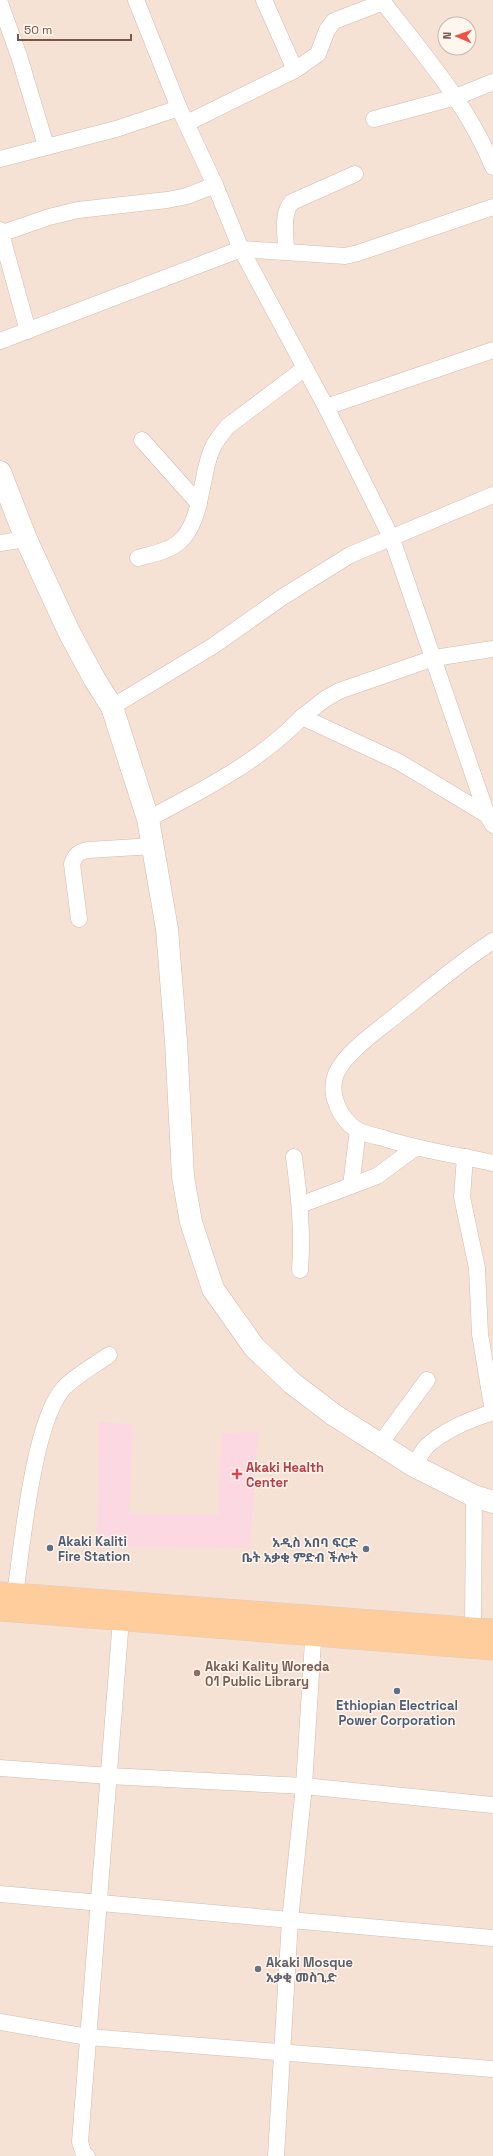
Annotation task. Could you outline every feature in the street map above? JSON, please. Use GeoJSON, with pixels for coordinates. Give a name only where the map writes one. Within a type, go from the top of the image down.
{"type":"FeatureCollection","features":[{"type":"Feature","properties":{"kind":"main road"},"geometry":{"type":"LineString","coordinates":[[0,472],[26,539],[69,632],[95,680],[112,707],[148,819],[154,846],[167,929],[176,1041],[183,1177],[191,1222],[213,1289],[254,1347],[292,1383],[334,1415],[414,1466],[484,1499]]}},
{"type":"Feature","properties":{"kind":"main road"},"geometry":{"type":"LineString","coordinates":[[8,1594],[314,1626],[493,1649]]}},
{"type":"Feature","properties":{"kind":"main road"},"geometry":{"type":"LineString","coordinates":[[0,1610],[120,1619],[483,1630]]}},
{"type":"Feature","properties":{"kind":"street"},"geometry":{"type":"LineString","coordinates":[[136,0],[179,108],[215,185],[241,249],[326,407],[392,539],[491,818]]}},
{"type":"Feature","properties":{"kind":"street"},"geometry":{"type":"LineString","coordinates":[[264,0],[295,70]]}},
{"type":"Feature","properties":{"kind":"street"},"geometry":{"type":"LineString","coordinates":[[187,124],[295,70],[318,54],[326,30],[334,21],[384,1],[456,97],[484,146],[493,167]]}},
{"type":"Feature","properties":{"kind":"street"},"geometry":{"type":"LineString","coordinates":[[0,3],[19,56],[46,146]]}},
{"type":"Feature","properties":{"kind":"street"},"geometry":{"type":"LineString","coordinates":[[374,119],[456,97],[493,82]]}},
{"type":"Feature","properties":{"kind":"street"},"geometry":{"type":"LineString","coordinates":[[0,159],[116,129],[179,108]]}},
{"type":"Feature","properties":{"kind":"street"},"geometry":{"type":"LineString","coordinates":[[286,251],[286,213],[292,202],[355,174]]}},
{"type":"Feature","properties":{"kind":"street"},"geometry":{"type":"LineString","coordinates":[[28,331],[0,233],[49,217],[78,210],[167,200],[187,196],[215,185]]}},
{"type":"Feature","properties":{"kind":"street"},"geometry":{"type":"LineString","coordinates":[[0,341],[241,249],[345,256],[358,254],[493,208]]}},
{"type":"Feature","properties":{"kind":"street"},"geometry":{"type":"LineString","coordinates":[[326,407],[493,350]]}},
{"type":"Feature","properties":{"kind":"street"},"geometry":{"type":"LineString","coordinates":[[138,558],[169,549],[188,534],[199,504],[212,449],[218,438],[228,426],[305,368]]}},
{"type":"Feature","properties":{"kind":"street"},"geometry":{"type":"LineString","coordinates":[[142,440],[199,504]]}},
{"type":"Feature","properties":{"kind":"street"},"geometry":{"type":"LineString","coordinates":[[112,707],[213,646],[324,570],[361,550],[392,539],[493,495]]}},
{"type":"Feature","properties":{"kind":"street"},"geometry":{"type":"LineString","coordinates":[[0,543],[26,539]]}},
{"type":"Feature","properties":{"kind":"street"},"geometry":{"type":"LineString","coordinates":[[148,819],[236,770],[287,733],[302,717],[325,699],[339,691],[434,658],[493,649]]}},
{"type":"Feature","properties":{"kind":"street"},"geometry":{"type":"LineString","coordinates":[[302,717],[399,762],[491,818]]}},
{"type":"Feature","properties":{"kind":"street"},"geometry":{"type":"LineString","coordinates":[[79,919],[72,864],[74,856],[79,852],[88,850],[154,846]]}},
{"type":"Feature","properties":{"kind":"street"},"geometry":{"type":"LineString","coordinates":[[493,941],[470,956],[379,1030],[344,1061],[336,1075],[334,1094],[338,1107],[345,1119],[358,1130],[415,1148],[493,1163]]}},
{"type":"Feature","properties":{"kind":"street"},"geometry":{"type":"LineString","coordinates":[[351,1186],[358,1130]]}},
{"type":"Feature","properties":{"kind":"street"},"geometry":{"type":"LineString","coordinates":[[300,1204],[377,1176],[415,1148]]}},
{"type":"Feature","properties":{"kind":"street"},"geometry":{"type":"LineString","coordinates":[[294,1157],[300,1204],[302,1248],[300,1270]]}},
{"type":"Feature","properties":{"kind":"street"},"geometry":{"type":"LineString","coordinates":[[414,1466],[427,1446],[441,1435],[465,1423],[493,1412],[480,1334],[486,1310],[462,1197],[465,1157]]}},
{"type":"Feature","properties":{"kind":"street"},"geometry":{"type":"LineString","coordinates":[[8,1594],[38,1453],[50,1410],[63,1389],[109,1355]]}},
{"type":"Feature","properties":{"kind":"street"},"geometry":{"type":"LineString","coordinates":[[380,1444],[427,1380]]}},
{"type":"Feature","properties":{"kind":"street"},"geometry":{"type":"LineString","coordinates":[[483,1630],[484,1499]]}},
{"type":"Feature","properties":{"kind":"street"},"geometry":{"type":"LineString","coordinates":[[87,2156],[84,2155],[80,2142],[120,1619]]}},
{"type":"Feature","properties":{"kind":"street"},"geometry":{"type":"LineString","coordinates":[[276,2156],[281,2051],[290,1920],[304,1786],[314,1626]]}},
{"type":"Feature","properties":{"kind":"street"},"geometry":{"type":"LineString","coordinates":[[0,1768],[109,1776],[304,1786],[493,1805]]}},
{"type":"Feature","properties":{"kind":"street"},"geometry":{"type":"LineString","coordinates":[[0,1894],[493,1938]]}},
{"type":"Feature","properties":{"kind":"street"},"geometry":{"type":"LineString","coordinates":[[0,2022],[88,2037],[281,2051],[493,2069]]}},
{"type":"Feature","properties":{"kind":"shaded area"},"geometry":{"type":"Polygon","coordinates":[[[0,0],[493,0],[493,2156],[0,2156],[0,0]]]}},
{"type":"Feature","properties":{"kind":"shaded area","name":"Akaki Health Center"},"geometry":{"type":"Polygon","coordinates":[[[99,1421],[133,1425],[129,1514],[218,1515],[221,1433],[258,1432],[250,1548],[96,1547],[99,1421]]]}},
{"type":"Feature","properties":{"kind":"place","name":"Akaki Health Center"},"geometry":{"type":"Point","coordinates":[237,1474]}},
{"type":"Feature","properties":{"kind":"place","name":"Akaki Kaliti Fire Station"},"geometry":{"type":"Point","coordinates":[50,1548]}},
{"type":"Feature","properties":{"kind":"place","name":"አዲስ አበባ ፍርድ ቤት አቃቂ ምድብ ችሎት"},"geometry":{"type":"Point","coordinates":[366,1549]}},
{"type":"Feature","properties":{"kind":"place","name":"Akaki Kality Woreda 01 Public Library"},"geometry":{"type":"Point","coordinates":[197,1673]}},
{"type":"Feature","properties":{"kind":"place","name":"Ethiopian Electrical Power Corporation"},"geometry":{"type":"Point","coordinates":[397,1691]}},
{"type":"Feature","properties":{"kind":"place","name":"Akaki Mosque አቃቂ መስጊድ"},"geometry":{"type":"Point","coordinates":[258,1969]}}]}
